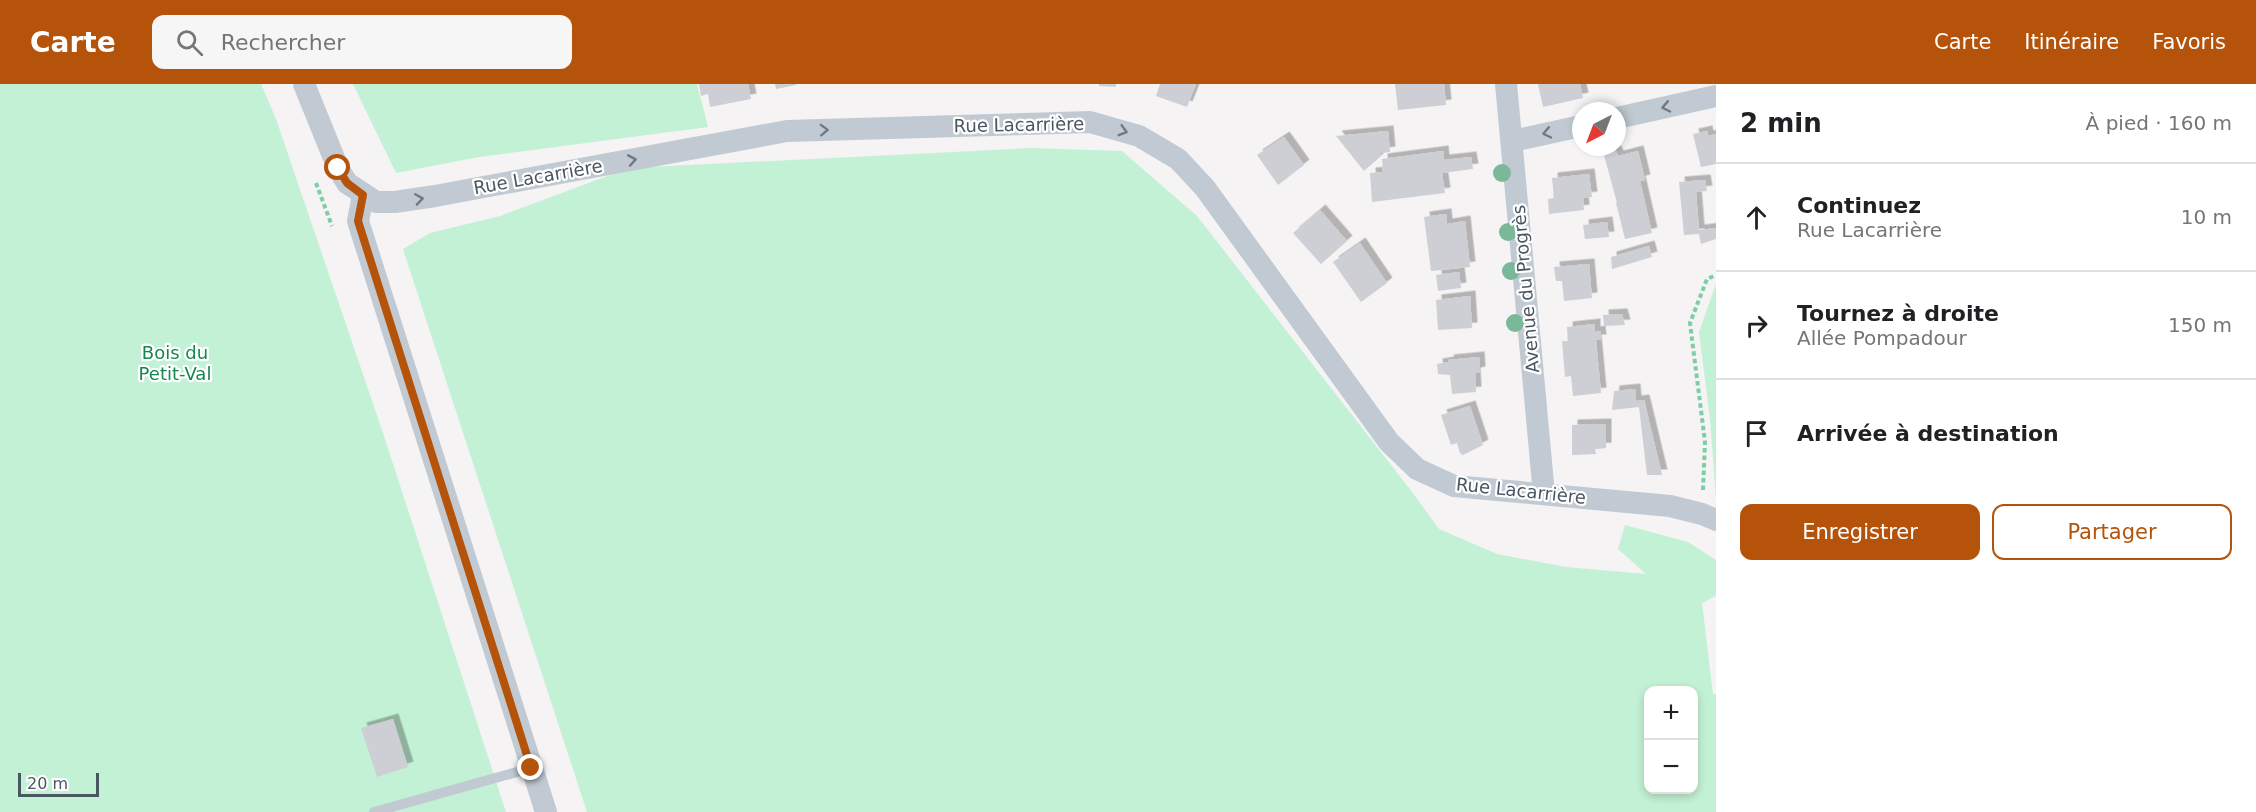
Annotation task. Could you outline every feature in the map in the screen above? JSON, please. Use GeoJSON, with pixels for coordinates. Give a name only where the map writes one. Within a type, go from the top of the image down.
{"type":"FeatureCollection","features":[{"type":"Feature","properties":{"kind":"street"},"geometry":{"type":"LineString","coordinates":[[304,84],[338,168],[347,183],[363,195],[358,221],[546,812]]}},
{"type":"Feature","properties":{"kind":"street","name":"Avenue du Progrès"},"geometry":{"type":"LineString","coordinates":[[1506,84],[1544,494]]}},
{"type":"Feature","properties":{"kind":"street"},"geometry":{"type":"LineString","coordinates":[[1626,116],[1716,96]]}},
{"type":"Feature","properties":{"kind":"street","name":"Rue Lacarrière"},"geometry":{"type":"LineString","coordinates":[[363,195],[376,202],[414,200],[787,131],[1090,122],[1139,136],[1178,159],[1185,166],[1212,197],[1389,442],[1417,469],[1454,486],[1670,506],[1709,517]]}},
{"type":"Feature","properties":{"kind":"street"},"geometry":{"type":"LineString","coordinates":[[1512,141],[1572,128]]}},
{"type":"Feature","properties":{"kind":"lane"},"geometry":{"type":"LineString","coordinates":[[374,812],[531,768]]}},
{"type":"Feature","properties":{"kind":"path"},"geometry":{"type":"LineString","coordinates":[[1709,517],[1704,442],[1690,323],[1707,279],[1716,275]]}},
{"type":"Feature","properties":{"kind":"green space","name":"Bois du Petit-Val"},"geometry":{"type":"Polygon","coordinates":[[[0,84],[261,84],[276,119],[383,433],[506,812],[0,812],[0,84]]]}},
{"type":"Feature","properties":{"kind":"green space"},"geometry":{"type":"Polygon","coordinates":[[[353,84],[697,84],[708,127],[479,157],[396,173],[353,84]]]}},
{"type":"Feature","properties":{"kind":"green space"},"geometry":{"type":"Polygon","coordinates":[[[1032,148],[1122,151],[1197,216],[1439,529],[1497,554],[1566,567],[1646,574],[1618,549],[1625,525],[1688,542],[1716,560],[1716,596],[1702,603],[1713,694],[1716,694],[1716,812],[587,812],[403,249],[430,233],[500,216],[629,168],[1032,148]]]}},
{"type":"Feature","properties":{"kind":"green space"},"geometry":{"type":"Polygon","coordinates":[[[1716,284],[1716,499],[1710,419],[1699,332],[1716,284]]]}},
{"type":"Feature","properties":{"kind":"building"},"geometry":{"type":"Polygon","coordinates":[[[699,84],[748,84],[751,99],[710,107],[708,94],[701,96],[699,84]]]}},
{"type":"Feature","properties":{"kind":"building"},"geometry":{"type":"Polygon","coordinates":[[[775,84],[796,84],[796,85],[776,89],[775,84]]]}},
{"type":"Feature","properties":{"kind":"building"},"geometry":{"type":"Polygon","coordinates":[[[1099,84],[1116,84],[1116,87],[1099,86],[1099,84]]]}},
{"type":"Feature","properties":{"kind":"building"},"geometry":{"type":"Polygon","coordinates":[[[1160,84],[1196,84],[1187,107],[1156,96],[1160,84]]]}},
{"type":"Feature","properties":{"kind":"building"},"geometry":{"type":"Polygon","coordinates":[[[1395,84],[1444,84],[1446,105],[1398,110],[1395,84]]]}},
{"type":"Feature","properties":{"kind":"building"},"geometry":{"type":"Polygon","coordinates":[[[1538,84],[1580,84],[1583,98],[1543,107],[1538,84]]]}},
{"type":"Feature","properties":{"kind":"building"},"geometry":{"type":"Polygon","coordinates":[[[1388,131],[1390,152],[1381,153],[1381,156],[1364,171],[1336,136],[1388,131]]]}},
{"type":"Feature","properties":{"kind":"building"},"geometry":{"type":"Polygon","coordinates":[[[1707,131],[1708,136],[1716,134],[1716,164],[1701,167],[1693,134],[1707,131]]]}},
{"type":"Feature","properties":{"kind":"building"},"geometry":{"type":"Polygon","coordinates":[[[1284,137],[1304,165],[1278,185],[1257,155],[1284,137]]]}},
{"type":"Feature","properties":{"kind":"building"},"geometry":{"type":"Polygon","coordinates":[[[1443,151],[1444,160],[1471,157],[1473,169],[1442,173],[1445,193],[1372,202],[1370,173],[1383,172],[1382,159],[1443,151]]]}},
{"type":"Feature","properties":{"kind":"building"},"geometry":{"type":"Polygon","coordinates":[[[1638,151],[1645,180],[1640,181],[1652,233],[1625,239],[1604,156],[1626,156],[1626,154],[1638,151]]]}},
{"type":"Feature","properties":{"kind":"building"},"geometry":{"type":"Polygon","coordinates":[[[1589,174],[1592,197],[1583,198],[1584,210],[1549,214],[1548,199],[1554,198],[1552,178],[1589,174]]]}},
{"type":"Feature","properties":{"kind":"building"},"geometry":{"type":"Polygon","coordinates":[[[1705,180],[1707,191],[1696,192],[1699,230],[1716,228],[1716,239],[1701,244],[1699,234],[1684,235],[1679,182],[1705,180]]]}},
{"type":"Feature","properties":{"kind":"building"},"geometry":{"type":"Polygon","coordinates":[[[1320,210],[1347,241],[1321,264],[1293,233],[1320,210]]]}},
{"type":"Feature","properties":{"kind":"building"},"geometry":{"type":"Polygon","coordinates":[[[1446,214],[1447,224],[1465,221],[1470,267],[1431,271],[1424,217],[1446,214]]]}},
{"type":"Feature","properties":{"kind":"building"},"geometry":{"type":"Polygon","coordinates":[[[1607,222],[1609,237],[1585,239],[1583,225],[1607,222]]]}},
{"type":"Feature","properties":{"kind":"building"},"geometry":{"type":"Polygon","coordinates":[[[1360,243],[1387,283],[1361,302],[1333,262],[1360,243]]]}},
{"type":"Feature","properties":{"kind":"building"},"geometry":{"type":"Polygon","coordinates":[[[1649,246],[1652,257],[1612,269],[1611,257],[1649,246]]]}},
{"type":"Feature","properties":{"kind":"building"},"geometry":{"type":"Polygon","coordinates":[[[1589,264],[1592,298],[1564,301],[1562,281],[1556,281],[1554,267],[1589,264]]]}},
{"type":"Feature","properties":{"kind":"building"},"geometry":{"type":"Polygon","coordinates":[[[1459,272],[1461,288],[1438,291],[1436,275],[1459,272]]]}},
{"type":"Feature","properties":{"kind":"building"},"geometry":{"type":"Polygon","coordinates":[[[1470,296],[1472,328],[1438,330],[1436,300],[1470,296]]]}},
{"type":"Feature","properties":{"kind":"building"},"geometry":{"type":"Polygon","coordinates":[[[1622,314],[1625,325],[1604,326],[1603,315],[1622,314]]]}},
{"type":"Feature","properties":{"kind":"building"},"geometry":{"type":"Polygon","coordinates":[[[1595,324],[1595,332],[1600,331],[1601,340],[1596,340],[1601,393],[1573,396],[1571,376],[1565,377],[1562,341],[1568,341],[1567,327],[1595,324]]]}},
{"type":"Feature","properties":{"kind":"building"},"geometry":{"type":"Polygon","coordinates":[[[1479,357],[1480,372],[1475,373],[1476,392],[1452,394],[1450,375],[1438,374],[1437,364],[1449,362],[1448,360],[1479,357]]]}},
{"type":"Feature","properties":{"kind":"building"},"geometry":{"type":"Polygon","coordinates":[[[1635,389],[1636,401],[1644,400],[1662,475],[1647,475],[1639,407],[1612,410],[1614,391],[1635,389]]]}},
{"type":"Feature","properties":{"kind":"building"},"geometry":{"type":"Polygon","coordinates":[[[1470,406],[1483,445],[1463,455],[1457,443],[1451,445],[1441,415],[1470,406]]]}},
{"type":"Feature","properties":{"kind":"building"},"geometry":{"type":"Polygon","coordinates":[[[1606,424],[1606,448],[1595,449],[1596,454],[1572,455],[1572,425],[1606,424]]]}},
{"type":"Feature","properties":{"kind":"building"},"geometry":{"type":"Polygon","coordinates":[[[393,719],[408,767],[377,777],[361,728],[393,719]]]}},
{"type":"Feature","properties":{"kind":"route"},"geometry":{"type":"LineString","coordinates":[[338,168],[347,183],[363,195],[358,221],[531,768]]}}]}
